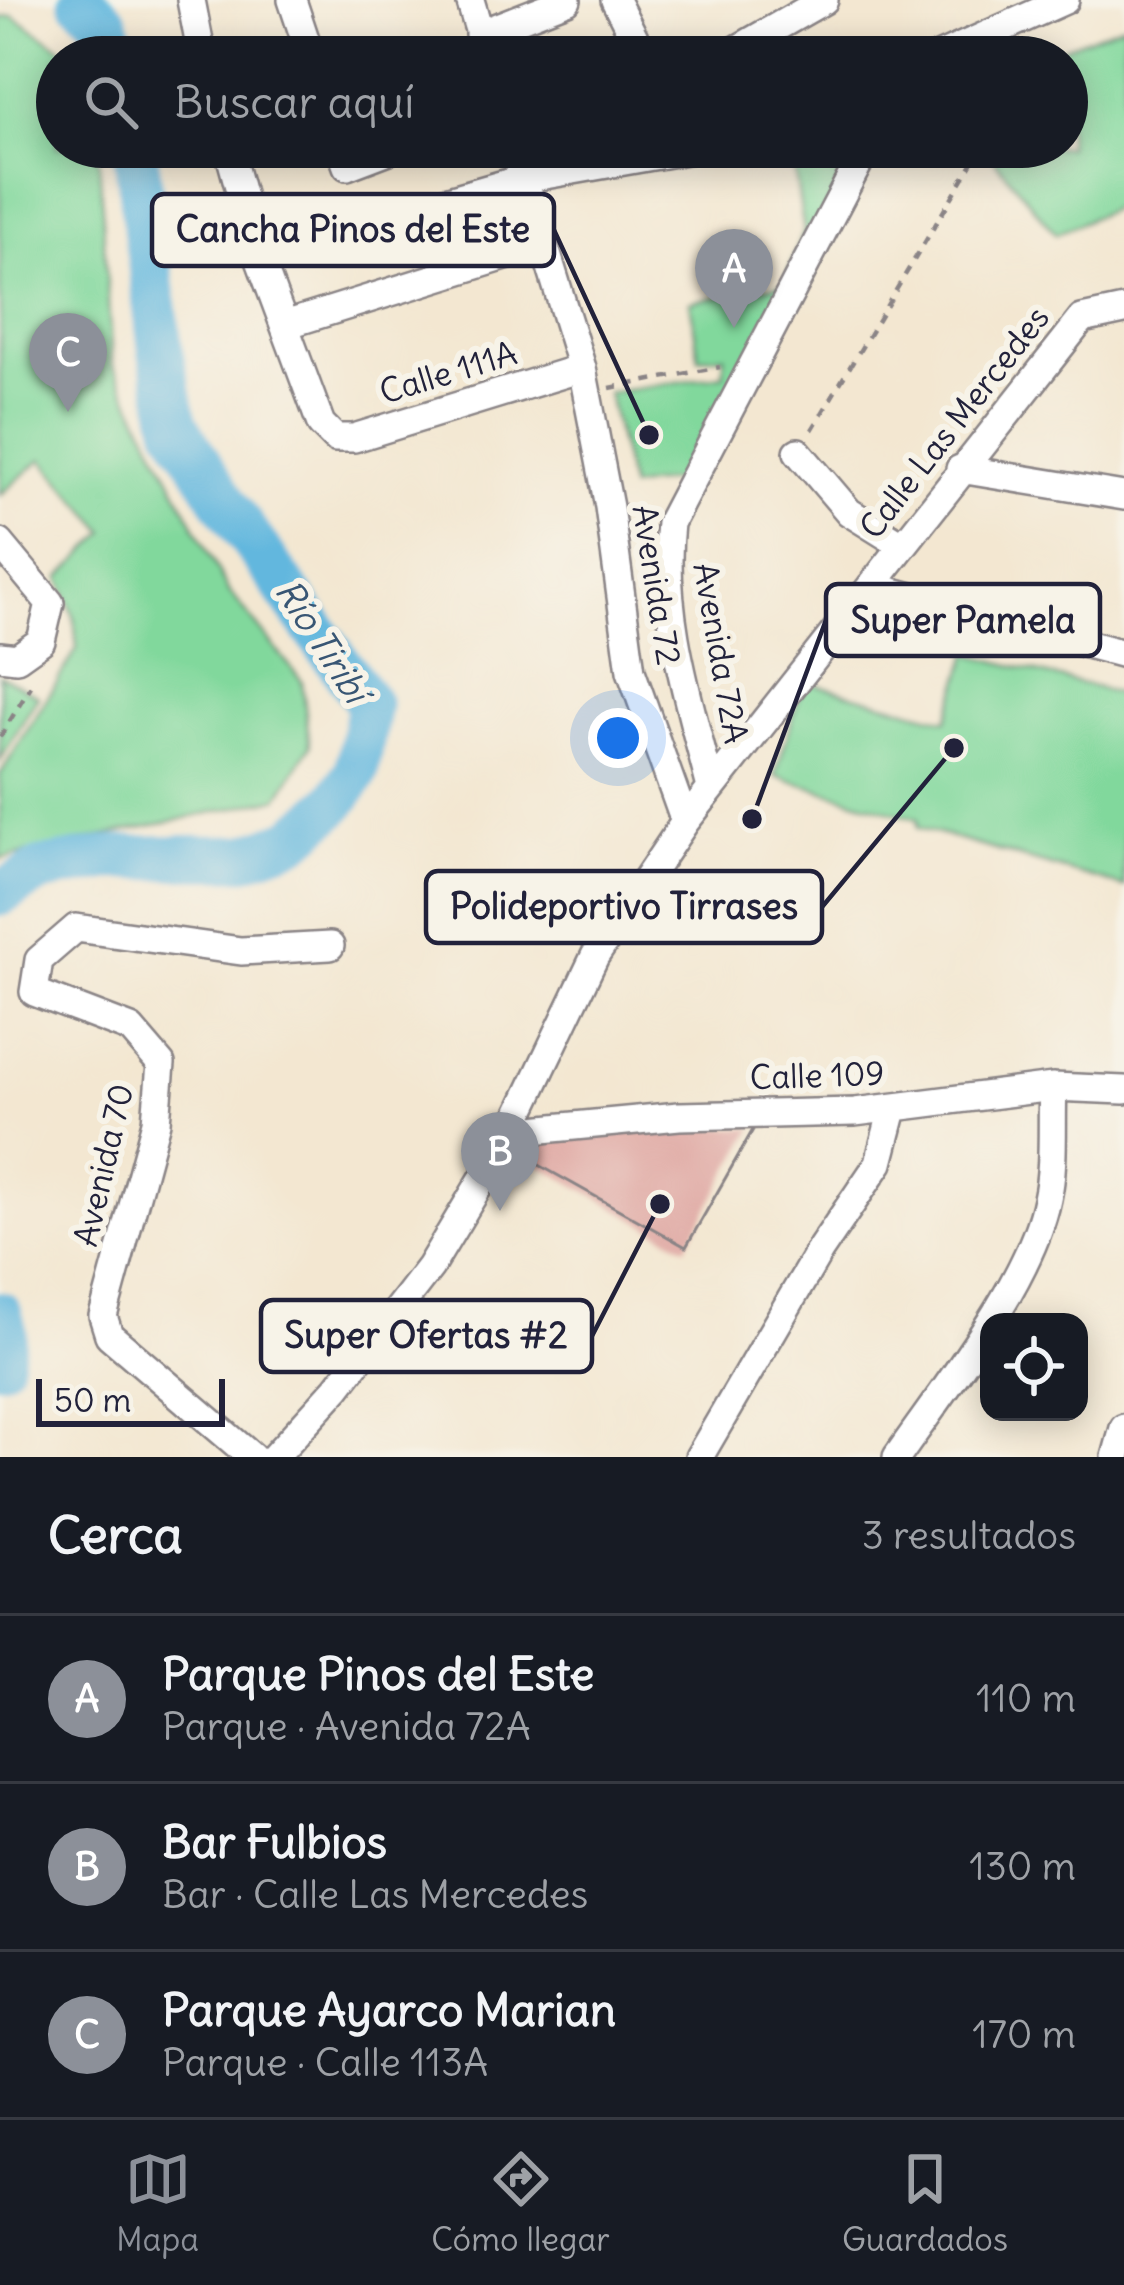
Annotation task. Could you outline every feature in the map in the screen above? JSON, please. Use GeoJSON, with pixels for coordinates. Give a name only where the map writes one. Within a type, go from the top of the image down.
{"type":"FeatureCollection","features":[{"type":"Feature","properties":{"kind":"street"},"geometry":{"type":"LineString","coordinates":[[190,0],[198,36]]}},
{"type":"Feature","properties":{"kind":"street"},"geometry":{"type":"LineString","coordinates":[[292,0],[304,36]]}},
{"type":"Feature","properties":{"kind":"street"},"geometry":{"type":"LineString","coordinates":[[470,0],[480,36]]}},
{"type":"Feature","properties":{"kind":"street"},"geometry":{"type":"LineString","coordinates":[[501,36],[567,0]]}},
{"type":"Feature","properties":{"kind":"street"},"geometry":{"type":"LineString","coordinates":[[615,0],[633,36]]}},
{"type":"Feature","properties":{"kind":"street"},"geometry":{"type":"LineString","coordinates":[[761,36],[824,0]]}},
{"type":"Feature","properties":{"kind":"street"},"geometry":{"type":"LineString","coordinates":[[974,36],[1023,7],[1066,0]]}},
{"type":"Feature","properties":{"kind":"street"},"geometry":{"type":"LineString","coordinates":[[234,168],[257,252],[285,325],[544,244]]}},
{"type":"Feature","properties":{"kind":"street","name":"Avenida 72"},"geometry":{"type":"LineString","coordinates":[[520,168],[584,381],[610,507],[631,670],[686,821]]}},
{"type":"Feature","properties":{"kind":"street"},"geometry":{"type":"LineString","coordinates":[[393,216],[523,178],[581,168]]}},
{"type":"Feature","properties":{"kind":"street","name":"Avenida 72A"},"geometry":{"type":"LineString","coordinates":[[711,788],[670,612],[665,568],[670,523],[856,168]]}},
{"type":"Feature","properties":{"kind":"street","name":"Calle Las Mercedes"},"geometry":{"type":"LineString","coordinates":[[274,1457],[337,1388],[430,1267],[512,1132],[595,956],[686,821],[1082,319],[1124,310]]}},
{"type":"Feature","properties":{"kind":"street","name":"Calle 111A"},"geometry":{"type":"LineString","coordinates":[[285,325],[321,424],[335,438],[355,438],[584,381]]}},
{"type":"Feature","properties":{"kind":"street"},"geometry":{"type":"LineString","coordinates":[[798,452],[849,512],[902,545]]}},
{"type":"Feature","properties":{"kind":"street"},"geometry":{"type":"LineString","coordinates":[[960,469],[1124,496]]}},
{"type":"Feature","properties":{"kind":"street"},"geometry":{"type":"LineString","coordinates":[[0,543],[50,603],[41,641],[17,658],[0,656]]}},
{"type":"Feature","properties":{"kind":"street"},"geometry":{"type":"LineString","coordinates":[[871,586],[1124,654]]}},
{"type":"Feature","properties":{"kind":"street","name":"Avenida 70"},"geometry":{"type":"LineString","coordinates":[[252,1457],[109,1335],[103,1316],[156,1122],[161,1064],[131,1029],[34,992],[39,959],[76,928],[241,951],[330,946]]}},
{"type":"Feature","properties":{"kind":"street"},"geometry":{"type":"LineString","coordinates":[[897,1457],[979,1340],[1039,1231],[1048,1195],[1053,1087]]}},
{"type":"Feature","properties":{"kind":"street","name":"Calle 109"},"geometry":{"type":"LineString","coordinates":[[512,1132],[679,1116],[893,1109],[1053,1087],[1124,1090]]}},
{"type":"Feature","properties":{"kind":"street"},"geometry":{"type":"LineString","coordinates":[[699,1457],[820,1250],[879,1163],[893,1109]]}},
{"type":"Feature","properties":{"kind":"path"},"geometry":{"type":"LineString","coordinates":[[798,452],[878,328],[970,168]]}},
{"type":"Feature","properties":{"kind":"path"},"geometry":{"type":"LineString","coordinates":[[584,381],[720,367]]}},
{"type":"Feature","properties":{"kind":"path"},"geometry":{"type":"LineString","coordinates":[[0,737],[31,686]]}},
{"type":"Feature","properties":{"kind":"green space"},"geometry":{"type":"Polygon","coordinates":[[[13,16],[43,36],[36,36],[36,168],[100,168],[112,364],[227,589],[302,681],[310,746],[278,798],[0,859],[0,775],[77,649],[74,617],[60,578],[106,532],[42,459],[0,495],[0,18],[13,16]]]}},
{"type":"Feature","properties":{"kind":"green space"},"geometry":{"type":"Polygon","coordinates":[[[1124,24],[1124,203],[1056,234],[1001,168],[1088,168],[1088,38],[1124,24]]]}},
{"type":"Feature","properties":{"kind":"green space"},"geometry":{"type":"Polygon","coordinates":[[[794,168],[821,168],[854,184],[689,477],[630,488],[608,393],[723,375],[725,355],[699,358],[690,302],[784,284],[804,231],[794,168]]]}},
{"type":"Feature","properties":{"kind":"green space"},"geometry":{"type":"Polygon","coordinates":[[[969,654],[1124,695],[1124,887],[918,828],[918,819],[775,776],[804,681],[947,720],[969,654]]]}},
{"type":"Feature","properties":{"kind":"green space"},"geometry":{"type":"Polygon","coordinates":[[[0,675],[38,696],[0,761],[0,675]]]}},
{"type":"Feature","properties":{"kind":"building"},"geometry":{"type":"Polygon","coordinates":[[[754,1128],[686,1247],[532,1161],[547,1130],[754,1128]]]}},
{"type":"Feature","properties":{"kind":"waterway","name":"Río Tiribí"},"geometry":{"type":"LineString","coordinates":[[81,0],[107,23],[111,36]]}},
{"type":"Feature","properties":{"kind":"waterway","name":"Río Tiribí"},"geometry":{"type":"LineString","coordinates":[[0,894],[41,870],[108,858],[245,857],[294,839],[335,803],[356,773],[369,705],[225,503],[176,425],[161,354],[138,168]]}},
{"type":"Feature","properties":{"kind":"waterway","name":"Río Tiribí"},"geometry":{"type":"LineString","coordinates":[[0,1314],[5,1332],[0,1362]]}},
{"type":"Feature","properties":{"kind":"place","name":"Parque Pinos del Este"},"geometry":{"type":"Point","coordinates":[734,328]}},
{"type":"Feature","properties":{"kind":"place","name":"Parque Ayarco Marian"},"geometry":{"type":"Point","coordinates":[68,412]}},
{"type":"Feature","properties":{"kind":"place","name":"Cancha Pinos del Este"},"geometry":{"type":"Point","coordinates":[649,435]}},
{"type":"Feature","properties":{"kind":"place","name":"Polideportivo Tirrases"},"geometry":{"type":"Point","coordinates":[954,748]}},
{"type":"Feature","properties":{"kind":"place","name":"Super Pamela"},"geometry":{"type":"Point","coordinates":[752,819]}},
{"type":"Feature","properties":{"kind":"place","name":"Super Ofertas #2"},"geometry":{"type":"Point","coordinates":[660,1204]}},
{"type":"Feature","properties":{"kind":"place","name":"Bar Fulbios"},"geometry":{"type":"Point","coordinates":[500,1211]}}]}
